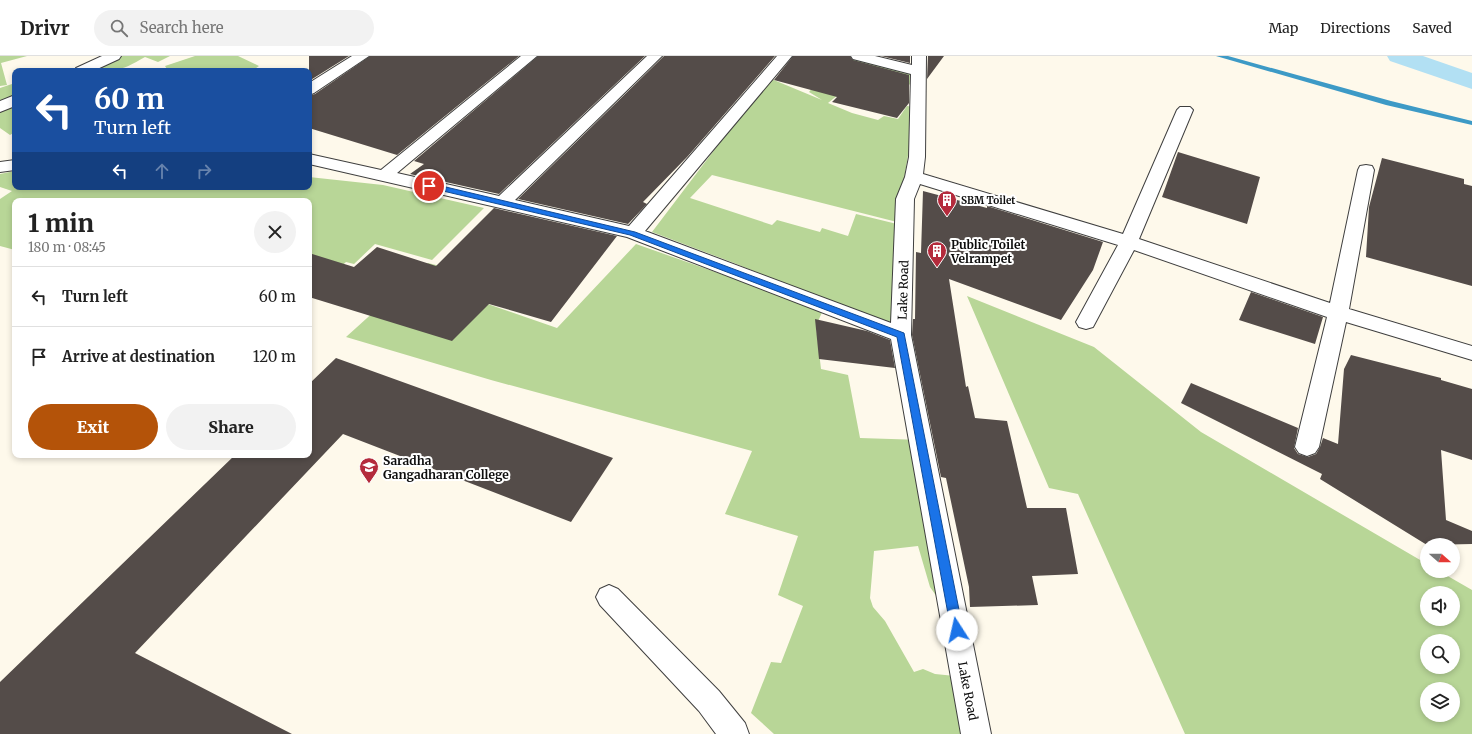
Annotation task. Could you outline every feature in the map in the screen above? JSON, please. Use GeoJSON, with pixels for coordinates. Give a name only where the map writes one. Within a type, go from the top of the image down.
{"type":"FeatureCollection","features":[{"type":"Feature","properties":{"kind":"street"},"geometry":{"type":"LineString","coordinates":[[88,68],[114,56]]}},
{"type":"Feature","properties":{"kind":"street"},"geometry":{"type":"LineString","coordinates":[[312,88],[362,56]]}},
{"type":"Feature","properties":{"kind":"street"},"geometry":{"type":"LineString","coordinates":[[384,176],[530,56]]}},
{"type":"Feature","properties":{"kind":"street"},"geometry":{"type":"LineString","coordinates":[[503,202],[655,56]]}},
{"type":"Feature","properties":{"kind":"street"},"geometry":{"type":"LineString","coordinates":[[633,233],[785,56]]}},
{"type":"Feature","properties":{"kind":"street"},"geometry":{"type":"LineString","coordinates":[[858,56],[918,63]]}},
{"type":"Feature","properties":{"kind":"street","name":"Lake Road"},"geometry":{"type":"LineString","coordinates":[[918,63],[918,157],[914,178],[905,199],[901,335],[976,734]]}},
{"type":"Feature","properties":{"kind":"street"},"geometry":{"type":"LineString","coordinates":[[0,107],[12,101]]}},
{"type":"Feature","properties":{"kind":"street"},"geometry":{"type":"LineString","coordinates":[[1086,322],[1129,241],[1185,110]]}},
{"type":"Feature","properties":{"kind":"street"},"geometry":{"type":"LineString","coordinates":[[312,160],[503,202],[633,233],[901,335]]}},
{"type":"Feature","properties":{"kind":"street"},"geometry":{"type":"LineString","coordinates":[[0,167],[12,165]]}},
{"type":"Feature","properties":{"kind":"street"},"geometry":{"type":"LineString","coordinates":[[1307,447],[1338,313],[1366,170]]}},
{"type":"Feature","properties":{"kind":"street"},"geometry":{"type":"LineString","coordinates":[[914,178],[1129,241],[1338,313],[1472,353]]}},
{"type":"Feature","properties":{"kind":"street"},"geometry":{"type":"LineString","coordinates":[[609,597],[709,700],[734,734]]}},
{"type":"Feature","properties":{"kind":"green space"},"geometry":{"type":"Polygon","coordinates":[[[0,56],[27,56],[1,63],[7,85],[0,86],[0,56]]]}},
{"type":"Feature","properties":{"kind":"green space"},"geometry":{"type":"Polygon","coordinates":[[[116,56],[170,56],[158,62],[145,57],[121,68],[102,68],[95,65],[116,56]]]}},
{"type":"Feature","properties":{"kind":"green space"},"geometry":{"type":"Polygon","coordinates":[[[195,56],[238,56],[259,66],[256,68],[166,68],[165,66],[195,56]]]}},
{"type":"Feature","properties":{"kind":"green space"},"geometry":{"type":"Polygon","coordinates":[[[838,56],[916,75],[916,86],[864,74],[828,103],[852,113],[878,120],[884,116],[898,119],[907,106],[916,107],[897,222],[712,175],[690,198],[772,225],[777,220],[820,232],[822,228],[848,236],[856,214],[897,224],[895,329],[734,263],[652,232],[769,78],[822,100],[809,92],[838,56]]]}},
{"type":"Feature","properties":{"kind":"green space"},"geometry":{"type":"Polygon","coordinates":[[[12,84],[12,99],[0,105],[0,88],[12,84]]]}},
{"type":"Feature","properties":{"kind":"green space"},"geometry":{"type":"Polygon","coordinates":[[[12,102],[12,134],[10,135],[0,128],[0,108],[12,102]]]}},
{"type":"Feature","properties":{"kind":"green space"},"geometry":{"type":"Polygon","coordinates":[[[12,172],[12,190],[312,190],[312,177],[383,185],[484,208],[432,260],[375,244],[354,264],[346,262],[314,292],[312,291],[312,198],[12,198],[12,249],[0,246],[0,199],[12,191],[0,187],[0,174],[12,172]]]}},
{"type":"Feature","properties":{"kind":"green space"},"geometry":{"type":"Polygon","coordinates":[[[636,244],[823,310],[816,326],[821,369],[848,375],[860,438],[922,440],[946,610],[930,587],[918,546],[874,551],[870,598],[873,607],[885,621],[914,672],[923,669],[935,674],[965,677],[975,734],[774,734],[751,713],[771,662],[781,663],[803,606],[778,595],[798,536],[725,514],[752,451],[491,380],[346,337],[428,263],[500,281],[482,302],[557,328],[636,244]]]}},
{"type":"Feature","properties":{"kind":"green space"},"geometry":{"type":"Polygon","coordinates":[[[967,296],[1094,347],[1201,432],[1420,560],[1420,578],[1451,578],[1472,590],[1472,734],[1185,734],[1078,494],[1049,488],[967,296]]]}},
{"type":"Feature","properties":{"kind":"building"},"geometry":{"type":"Polygon","coordinates":[[[309,56],[349,56],[312,79],[312,68],[309,68],[309,56]]]}},
{"type":"Feature","properties":{"kind":"building"},"geometry":{"type":"Polygon","coordinates":[[[370,56],[519,56],[397,155],[312,129],[312,95],[370,56]]]}},
{"type":"Feature","properties":{"kind":"building"},"geometry":{"type":"Polygon","coordinates":[[[538,56],[645,56],[499,194],[410,174],[424,164],[414,161],[538,56]]]}},
{"type":"Feature","properties":{"kind":"building"},"geometry":{"type":"Polygon","coordinates":[[[664,56],[775,56],[688,156],[643,202],[647,204],[628,224],[518,199],[664,56]]]}},
{"type":"Feature","properties":{"kind":"building"},"geometry":{"type":"Polygon","coordinates":[[[793,56],[850,56],[853,60],[909,75],[909,103],[897,118],[832,102],[837,97],[774,80],[793,56]]]}},
{"type":"Feature","properties":{"kind":"building"},"geometry":{"type":"Polygon","coordinates":[[[881,56],[910,56],[910,63],[881,56]]]}},
{"type":"Feature","properties":{"kind":"building"},"geometry":{"type":"Polygon","coordinates":[[[928,56],[944,56],[927,79],[928,56]]]}},
{"type":"Feature","properties":{"kind":"building"},"geometry":{"type":"Polygon","coordinates":[[[1178,152],[1260,177],[1247,224],[1162,197],[1178,152]]]}},
{"type":"Feature","properties":{"kind":"building"},"geometry":{"type":"Polygon","coordinates":[[[1382,158],[1464,179],[1464,184],[1472,186],[1472,286],[1366,257],[1369,207],[1382,158]]]}},
{"type":"Feature","properties":{"kind":"building"},"geometry":{"type":"Polygon","coordinates":[[[923,191],[987,208],[987,206],[1103,242],[1093,270],[1061,320],[949,279],[966,387],[968,386],[975,418],[1007,421],[1027,508],[1066,508],[1078,574],[1032,576],[1038,605],[970,607],[969,587],[946,478],[941,477],[912,335],[913,319],[915,319],[916,252],[921,253],[923,191]]]}},
{"type":"Feature","properties":{"kind":"building"},"geometry":{"type":"Polygon","coordinates":[[[494,208],[617,236],[551,322],[489,304],[452,341],[312,298],[312,254],[354,267],[377,247],[436,266],[494,208]]]}},
{"type":"Feature","properties":{"kind":"building"},"geometry":{"type":"Polygon","coordinates":[[[1251,292],[1323,317],[1315,344],[1239,320],[1251,292]]]}},
{"type":"Feature","properties":{"kind":"building"},"geometry":{"type":"Polygon","coordinates":[[[815,319],[867,331],[890,340],[895,368],[819,359],[815,319]]]}},
{"type":"Feature","properties":{"kind":"building"},"geometry":{"type":"Polygon","coordinates":[[[1351,355],[1441,378],[1441,380],[1472,389],[1472,460],[1441,450],[1446,520],[1472,531],[1472,544],[1460,544],[1460,538],[1420,538],[1420,541],[1320,479],[1322,474],[1181,403],[1191,383],[1298,428],[1294,448],[1298,454],[1308,457],[1316,454],[1323,438],[1338,444],[1344,369],[1351,355]]]}},
{"type":"Feature","properties":{"kind":"building"},"geometry":{"type":"Polygon","coordinates":[[[336,358],[613,458],[571,522],[343,434],[135,653],[292,734],[0,734],[0,682],[232,458],[312,458],[312,381],[336,358]]]}},
{"type":"Feature","properties":{"kind":"waterway"},"geometry":{"type":"LineString","coordinates":[[1220,56],[1389,103],[1472,123]]}},
{"type":"Feature","properties":{"kind":"waterway"},"geometry":{"type":"LineString","coordinates":[[1399,56],[1472,81]]}},
{"type":"Feature","properties":{"kind":"place","name":"SBM Toilet"},"geometry":{"type":"Point","coordinates":[947,217]}},
{"type":"Feature","properties":{"kind":"place","name":"Public Toilet Velrampet"},"geometry":{"type":"Point","coordinates":[937,268]}},
{"type":"Feature","properties":{"kind":"place","name":"Saradha Gangadharan College"},"geometry":{"type":"Point","coordinates":[369,484]}},
{"type":"Feature","properties":{"kind":"route"},"geometry":{"type":"LineString","coordinates":[[429,186],[633,233],[901,335],[957,630]]}}]}
